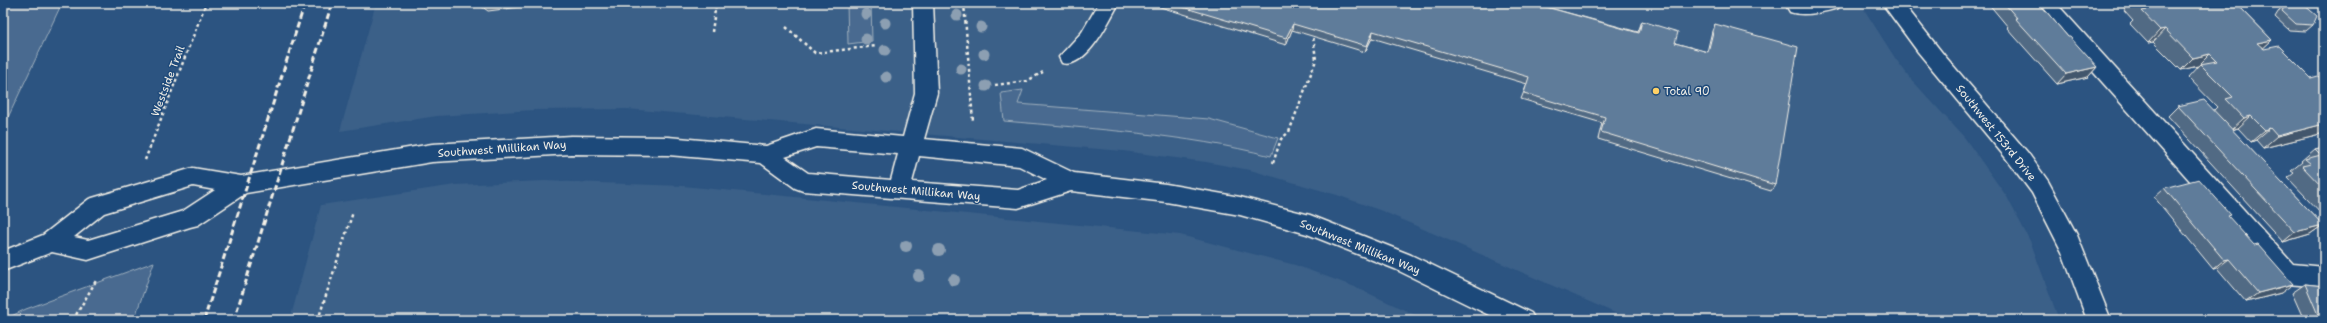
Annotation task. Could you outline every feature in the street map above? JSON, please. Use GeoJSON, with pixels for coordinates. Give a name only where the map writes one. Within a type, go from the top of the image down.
{"type":"FeatureCollection","features":[{"type":"Feature","properties":{"kind":"street"},"geometry":{"type":"LineString","coordinates":[[898,190],[912,146],[926,93],[923,3]]}},
{"type":"Feature","properties":{"kind":"street"},"geometry":{"type":"LineString","coordinates":[[1069,57],[1089,36],[1109,3]]}},
{"type":"Feature","properties":{"kind":"street"},"geometry":{"type":"LineString","coordinates":[[1797,7],[1831,3]]}},
{"type":"Feature","properties":{"kind":"street","name":"Southwest 153rd Drive"},"geometry":{"type":"LineString","coordinates":[[1892,3],[1933,58],[2014,152],[2040,186],[2057,216],[2078,263],[2099,320]]}},
{"type":"Feature","properties":{"kind":"street"},"geometry":{"type":"LineString","coordinates":[[2046,3],[2046,6],[2287,274],[2324,277]]}},
{"type":"Feature","properties":{"kind":"street","name":"Southwest Millikan Way"},"geometry":{"type":"LineString","coordinates":[[3,262],[51,242],[96,206],[193,177],[241,185],[371,162],[494,148],[571,145],[668,146],[766,155],[816,138],[1022,157],[1071,182],[1166,193],[1225,204],[1310,225],[1403,262],[1523,320]]}},
{"type":"Feature","properties":{"kind":"street","name":"Southwest Millikan Way"},"geometry":{"type":"LineString","coordinates":[[766,155],[803,182],[1018,199],[1071,182]]}},
{"type":"Feature","properties":{"kind":"street","name":"Southwest Millikan Way"},"geometry":{"type":"LineString","coordinates":[[51,242],[88,250],[190,218],[241,185]]}},
{"type":"Feature","properties":{"kind":"path","name":"Westside Trail"},"geometry":{"type":"LineString","coordinates":[[143,164],[206,3]]}},
{"type":"Feature","properties":{"kind":"path"},"geometry":{"type":"LineString","coordinates":[[712,32],[716,3]]}},
{"type":"Feature","properties":{"kind":"path"},"geometry":{"type":"LineString","coordinates":[[964,3],[973,122]]}},
{"type":"Feature","properties":{"kind":"path"},"geometry":{"type":"LineString","coordinates":[[786,27],[815,53],[876,46]]}},
{"type":"Feature","properties":{"kind":"path"},"geometry":{"type":"LineString","coordinates":[[1273,163],[1281,139],[1289,132],[1316,60],[1313,36]]}},
{"type":"Feature","properties":{"kind":"path"},"geometry":{"type":"LineString","coordinates":[[995,85],[1027,81],[1069,57]]}},
{"type":"Feature","properties":{"kind":"path"},"geometry":{"type":"LineString","coordinates":[[318,320],[353,212]]}},
{"type":"Feature","properties":{"kind":"path"},"geometry":{"type":"LineString","coordinates":[[73,320],[98,277]]}},
{"type":"Feature","properties":{"kind":"shaded area"},"geometry":{"type":"Polygon","coordinates":[[[3,3],[62,3],[3,128],[3,3]]]}},
{"type":"Feature","properties":{"kind":"shaded area"},"geometry":{"type":"Polygon","coordinates":[[[376,3],[1860,3],[1895,58],[1910,78],[1964,137],[2007,197],[2031,243],[2059,320],[1631,320],[1382,211],[1337,195],[1250,170],[1206,162],[1123,151],[627,109],[534,110],[437,116],[340,131],[376,3]]]}},
{"type":"Feature","properties":{"kind":"shaded area"},"geometry":{"type":"Polygon","coordinates":[[[847,3],[871,3],[872,41],[848,44],[847,3]]]}},
{"type":"Feature","properties":{"kind":"shaded area"},"geometry":{"type":"Polygon","coordinates":[[[1023,90],[1018,104],[1209,119],[1278,138],[1271,156],[1205,142],[1172,137],[1004,121],[1001,93],[1023,90]]]}},
{"type":"Feature","properties":{"kind":"shaded area"},"geometry":{"type":"Polygon","coordinates":[[[544,181],[683,186],[1180,235],[1295,265],[1355,287],[1426,320],[290,320],[321,205],[455,185],[544,181]]]}},
{"type":"Feature","properties":{"kind":"shaded area"},"geometry":{"type":"Polygon","coordinates":[[[154,262],[134,320],[3,320],[26,309],[154,262]]]}},
{"type":"Feature","properties":{"kind":"building","name":"Total 90"},"geometry":{"type":"Polygon","coordinates":[[[1169,3],[1532,3],[1639,33],[1642,21],[1678,32],[1675,43],[1708,52],[1715,24],[1798,47],[1775,185],[1601,132],[1605,117],[1524,93],[1529,77],[1373,31],[1367,46],[1293,24],[1286,38],[1169,3]]]}},
{"type":"Feature","properties":{"kind":"building"},"geometry":{"type":"Polygon","coordinates":[[[2004,3],[2039,3],[2068,37],[2070,37],[2097,67],[2066,74],[2015,18],[2017,18],[2004,3]]]}},
{"type":"Feature","properties":{"kind":"building"},"geometry":{"type":"Polygon","coordinates":[[[2140,3],[2236,3],[2272,40],[2257,43],[2264,49],[2279,46],[2311,78],[2318,76],[2324,82],[2324,124],[2277,136],[2270,128],[2265,130],[2251,116],[2244,118],[2226,99],[2233,97],[2200,64],[2217,61],[2210,54],[2193,58],[2165,29],[2160,30],[2142,11],[2147,10],[2140,3]]]}},
{"type":"Feature","properties":{"kind":"building"},"geometry":{"type":"Polygon","coordinates":[[[2286,3],[2303,4],[2317,16],[2313,25],[2296,24],[2282,11],[2286,3]]]}},
{"type":"Feature","properties":{"kind":"building"},"geometry":{"type":"Polygon","coordinates":[[[2204,100],[2323,225],[2295,232],[2178,106],[2204,100]]]}},
{"type":"Feature","properties":{"kind":"building"},"geometry":{"type":"Polygon","coordinates":[[[2324,147],[2324,189],[2302,166],[2311,164],[2305,159],[2321,155],[2315,149],[2324,147]]]}},
{"type":"Feature","properties":{"kind":"building"},"geometry":{"type":"Polygon","coordinates":[[[2199,179],[2231,215],[2228,216],[2254,245],[2258,244],[2293,284],[2258,293],[2229,259],[2224,260],[2164,188],[2199,179]]]}},
{"type":"Feature","properties":{"kind":"building"},"geometry":{"type":"Polygon","coordinates":[[[2305,284],[2324,286],[2324,317],[2319,317],[2305,284]]]}},
{"type":"Feature","properties":{"kind":"railway"},"geometry":{"type":"LineString","coordinates":[[204,320],[305,3]]}},
{"type":"Feature","properties":{"kind":"railway"},"geometry":{"type":"LineString","coordinates":[[234,320],[332,3]]}},
{"type":"Feature","properties":{"kind":"place","name":"Total 90"},"geometry":{"type":"Point","coordinates":[1656,91]}}]}
